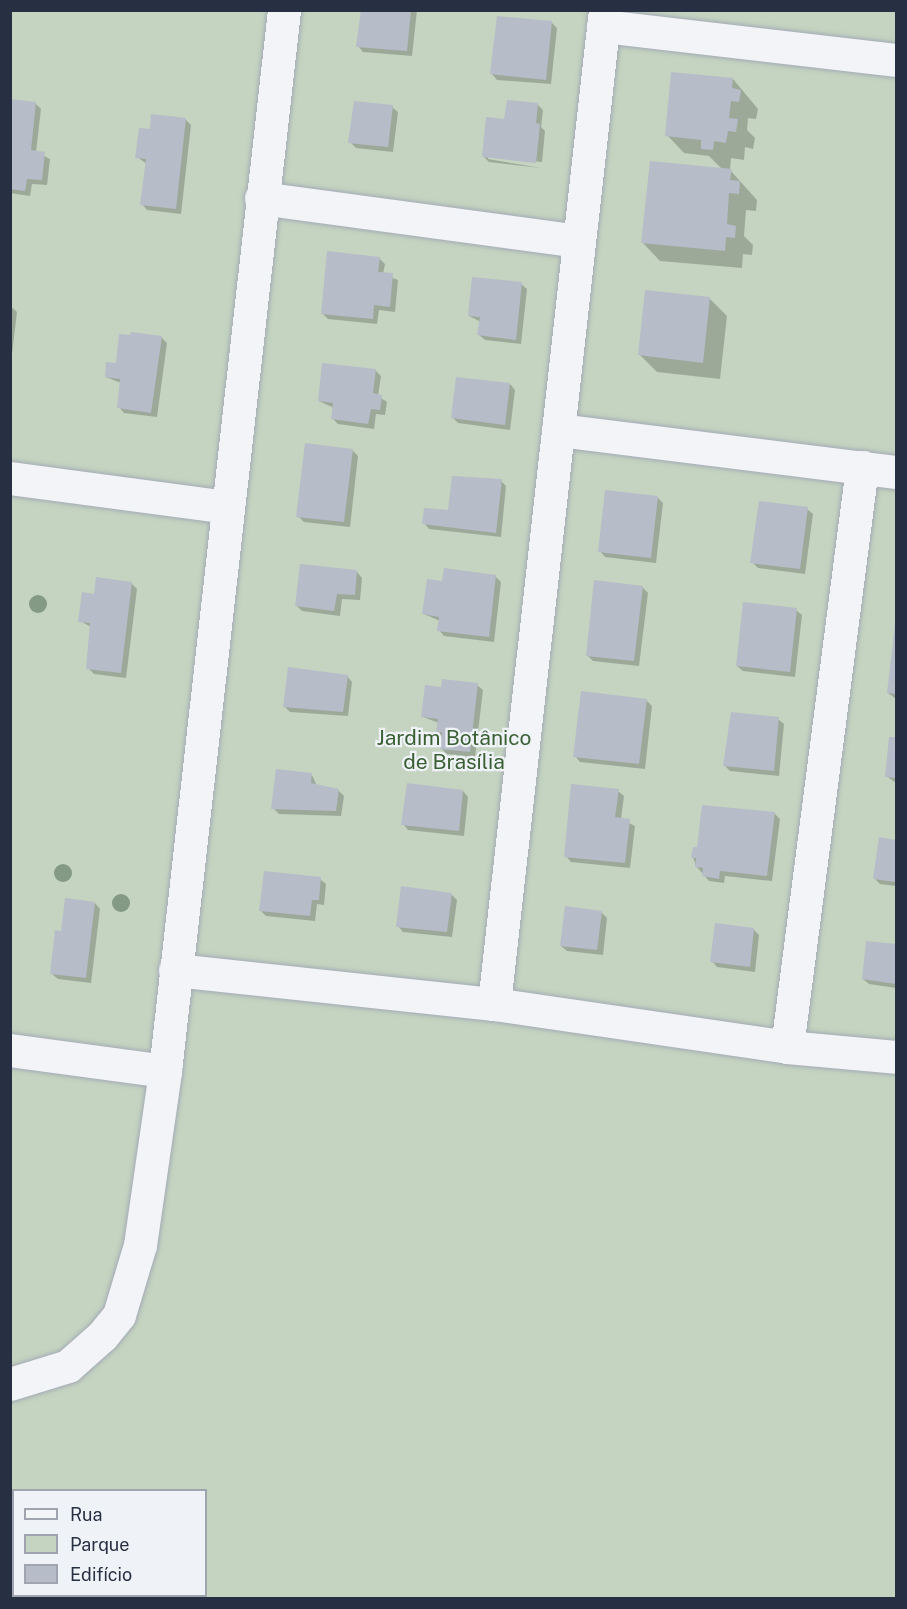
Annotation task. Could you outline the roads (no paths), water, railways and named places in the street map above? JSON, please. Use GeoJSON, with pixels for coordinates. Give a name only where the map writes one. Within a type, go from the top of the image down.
{"type":"FeatureCollection","features":[{"type":"Feature","properties":{"kind":"street"},"geometry":{"type":"LineString","coordinates":[[10,1384],[68,1366],[87,1352],[119,1315],[140,1245],[165,1071],[226,507],[284,10]]}},
{"type":"Feature","properties":{"kind":"street"},"geometry":{"type":"LineString","coordinates":[[494,1004],[604,18],[897,60]]}},
{"type":"Feature","properties":{"kind":"street"},"geometry":{"type":"LineString","coordinates":[[261,198],[578,241]]}},
{"type":"Feature","properties":{"kind":"street"},"geometry":{"type":"LineString","coordinates":[[558,430],[897,472]]}},
{"type":"Feature","properties":{"kind":"street"},"geometry":{"type":"LineString","coordinates":[[787,1047],[862,467]]}},
{"type":"Feature","properties":{"kind":"street"},"geometry":{"type":"LineString","coordinates":[[10,478],[226,507]]}},
{"type":"Feature","properties":{"kind":"street"},"geometry":{"type":"LineString","coordinates":[[175,970],[494,1004],[787,1047],[897,1057]]}},
{"type":"Feature","properties":{"kind":"street"},"geometry":{"type":"LineString","coordinates":[[10,1050],[165,1071]]}},
{"type":"Feature","properties":{"kind":"park label","name":"Jardim Botânico de Brasília"},"geometry":{"type":"Point","coordinates":[454,750]}}]}
